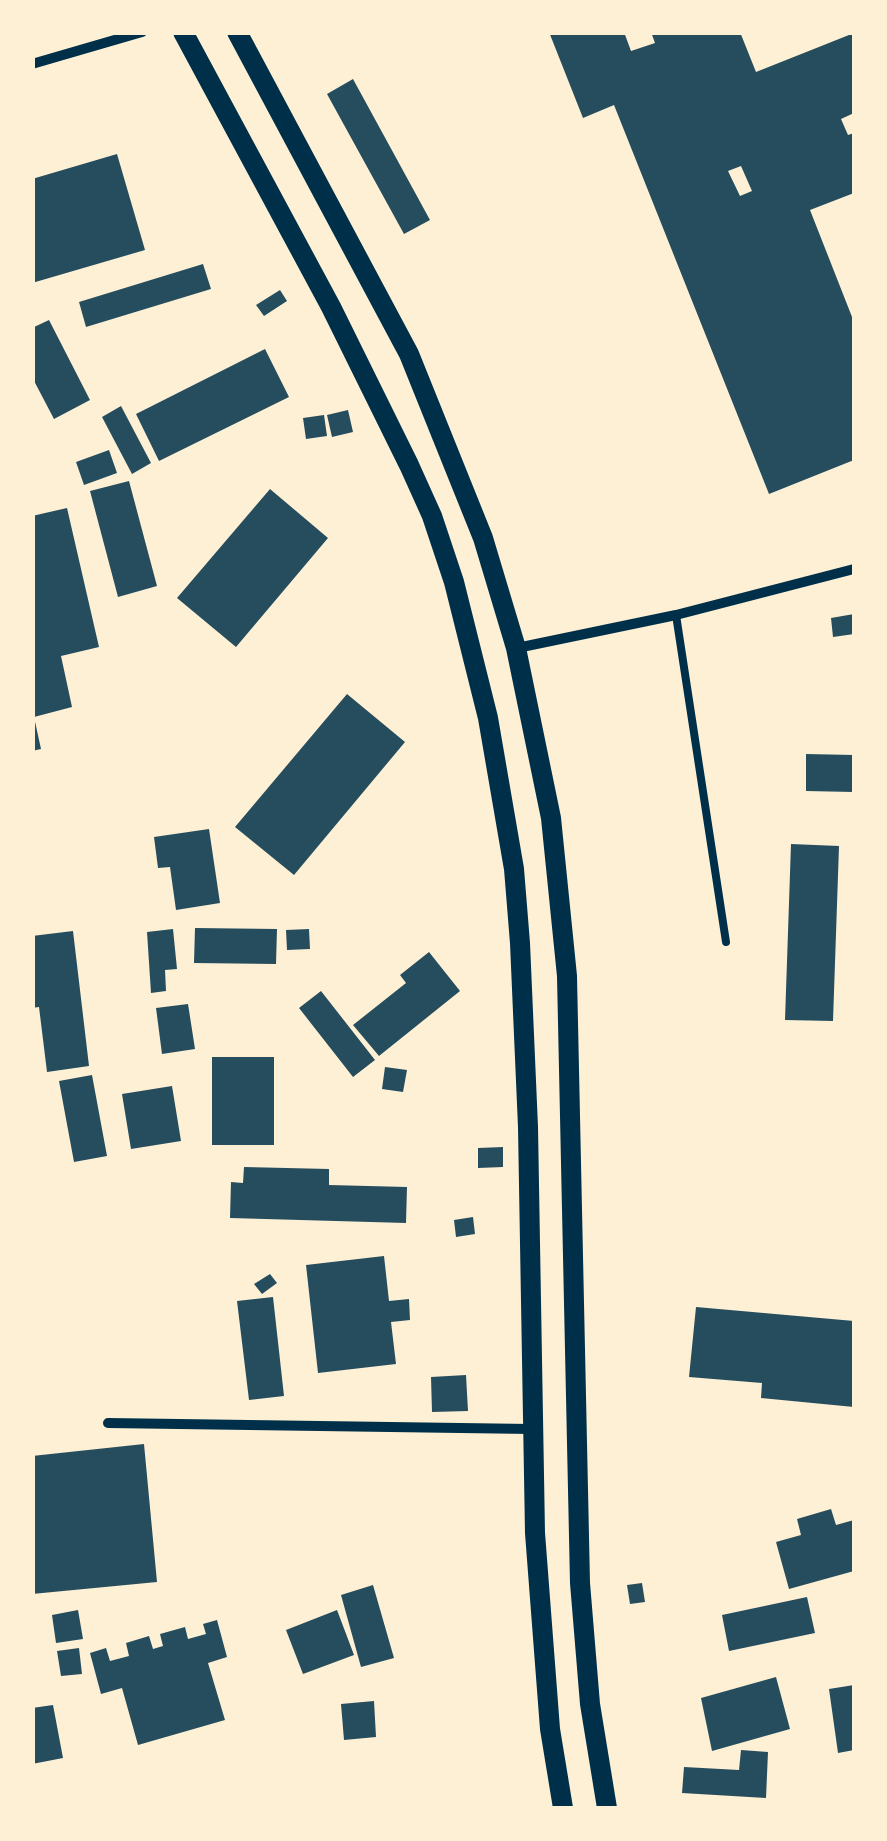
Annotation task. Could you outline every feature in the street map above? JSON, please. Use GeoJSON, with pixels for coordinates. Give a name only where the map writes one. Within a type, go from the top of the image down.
{"type":"FeatureCollection","features":[{"type":"Feature","properties":{"kind":"main road"},"geometry":{"type":"LineString","coordinates":[[183,32],[386,414],[432,516],[468,631],[488,718],[514,869],[525,1016],[535,1533],[550,1729],[563,1808]]}},
{"type":"Feature","properties":{"kind":"main road"},"geometry":{"type":"LineString","coordinates":[[237,32],[409,354],[483,538],[516,648],[551,818],[566,976],[580,1583],[590,1704],[607,1808]]}},
{"type":"Feature","properties":{"kind":"street"},"geometry":{"type":"LineString","coordinates":[[32,64],[142,32]]}},
{"type":"Feature","properties":{"kind":"street"},"geometry":{"type":"LineString","coordinates":[[516,648],[676,615],[854,568]]}},
{"type":"Feature","properties":{"kind":"street"},"geometry":{"type":"LineString","coordinates":[[108,1423],[531,1429]]}},
{"type":"Feature","properties":{"kind":"lane"},"geometry":{"type":"LineString","coordinates":[[676,615],[726,942]]}},
{"type":"Feature","properties":{"kind":"building"},"geometry":{"type":"Polygon","coordinates":[[[549,32],[624,32],[631,51],[655,43],[651,32],[740,32],[756,72],[854,33],[854,113],[841,119],[848,135],[854,133],[854,193],[810,210],[854,322],[854,460],[769,494],[614,105],[583,118],[549,32]],[[741,166],[728,171],[740,196],[752,191],[741,166]]]}},
{"type":"Feature","properties":{"kind":"building"},"geometry":{"type":"Polygon","coordinates":[[[353,79],[430,220],[404,234],[327,94],[353,79]]]}},
{"type":"Feature","properties":{"kind":"building"},"geometry":{"type":"Polygon","coordinates":[[[117,154],[145,250],[32,283],[32,179],[117,154]]]}},
{"type":"Feature","properties":{"kind":"building"},"geometry":{"type":"Polygon","coordinates":[[[203,264],[211,289],[86,327],[79,302],[203,264]]]}},
{"type":"Feature","properties":{"kind":"building"},"geometry":{"type":"Polygon","coordinates":[[[280,290],[287,301],[264,316],[256,305],[280,290]]]}},
{"type":"Feature","properties":{"kind":"building"},"geometry":{"type":"Polygon","coordinates":[[[49,320],[90,400],[54,419],[32,377],[32,328],[49,320]]]}},
{"type":"Feature","properties":{"kind":"building"},"geometry":{"type":"Polygon","coordinates":[[[265,349],[289,397],[159,461],[136,414],[265,349]]]}},
{"type":"Feature","properties":{"kind":"building"},"geometry":{"type":"Polygon","coordinates":[[[121,406],[151,463],[132,474],[102,417],[121,406]]]}},
{"type":"Feature","properties":{"kind":"building"},"geometry":{"type":"Polygon","coordinates":[[[348,410],[353,432],[332,437],[327,415],[348,410]]]}},
{"type":"Feature","properties":{"kind":"building"},"geometry":{"type":"Polygon","coordinates":[[[324,415],[327,436],[306,439],[303,418],[324,415]]]}},
{"type":"Feature","properties":{"kind":"building"},"geometry":{"type":"Polygon","coordinates":[[[109,450],[117,473],[84,485],[76,462],[109,450]]]}},
{"type":"Feature","properties":{"kind":"building"},"geometry":{"type":"Polygon","coordinates":[[[129,481],[157,586],[118,597],[90,491],[129,481]]]}},
{"type":"Feature","properties":{"kind":"building"},"geometry":{"type":"Polygon","coordinates":[[[270,489],[328,538],[236,647],[177,598],[270,489]]]}},
{"type":"Feature","properties":{"kind":"building"},"geometry":{"type":"Polygon","coordinates":[[[67,508],[99,647],[61,656],[72,707],[34,717],[41,749],[32,751],[32,516],[67,508]]]}},
{"type":"Feature","properties":{"kind":"building"},"geometry":{"type":"Polygon","coordinates":[[[854,614],[854,634],[833,637],[831,618],[854,614]]]}},
{"type":"Feature","properties":{"kind":"building"},"geometry":{"type":"Polygon","coordinates":[[[347,694],[405,742],[294,875],[235,827],[347,694]]]}},
{"type":"Feature","properties":{"kind":"building"},"geometry":{"type":"Polygon","coordinates":[[[806,754],[854,755],[853,792],[806,791],[806,754]]]}},
{"type":"Feature","properties":{"kind":"building"},"geometry":{"type":"Polygon","coordinates":[[[209,829],[220,903],[176,910],[170,867],[158,868],[154,837],[209,829]]]}},
{"type":"Feature","properties":{"kind":"building"},"geometry":{"type":"Polygon","coordinates":[[[791,844],[839,846],[833,1021],[785,1020],[791,844]]]}},
{"type":"Feature","properties":{"kind":"building"},"geometry":{"type":"Polygon","coordinates":[[[195,928],[277,929],[276,964],[194,963],[195,928]]]}},
{"type":"Feature","properties":{"kind":"building"},"geometry":{"type":"Polygon","coordinates":[[[173,929],[177,969],[165,970],[166,991],[151,993],[147,932],[173,929]]]}},
{"type":"Feature","properties":{"kind":"building"},"geometry":{"type":"Polygon","coordinates":[[[309,929],[310,949],[287,950],[286,930],[309,929]]]}},
{"type":"Feature","properties":{"kind":"building"},"geometry":{"type":"Polygon","coordinates":[[[73,931],[89,1066],[47,1072],[39,1007],[32,1008],[32,936],[73,931]]]}},
{"type":"Feature","properties":{"kind":"building"},"geometry":{"type":"Polygon","coordinates":[[[429,952],[460,991],[379,1056],[353,1025],[406,983],[400,975],[429,952]]]}},
{"type":"Feature","properties":{"kind":"building"},"geometry":{"type":"Polygon","coordinates":[[[321,991],[375,1060],[353,1077],[299,1008],[321,991]]]}},
{"type":"Feature","properties":{"kind":"building"},"geometry":{"type":"Polygon","coordinates":[[[188,1004],[195,1049],[162,1054],[156,1008],[188,1004]]]}},
{"type":"Feature","properties":{"kind":"building"},"geometry":{"type":"Polygon","coordinates":[[[212,1057],[274,1057],[274,1145],[212,1145],[212,1057]]]}},
{"type":"Feature","properties":{"kind":"building"},"geometry":{"type":"Polygon","coordinates":[[[385,1067],[407,1070],[403,1092],[382,1089],[385,1067]]]}},
{"type":"Feature","properties":{"kind":"building"},"geometry":{"type":"Polygon","coordinates":[[[92,1075],[107,1156],[74,1162],[59,1081],[92,1075]]]}},
{"type":"Feature","properties":{"kind":"building"},"geometry":{"type":"Polygon","coordinates":[[[172,1086],[181,1141],[131,1149],[122,1094],[172,1086]]]}},
{"type":"Feature","properties":{"kind":"building"},"geometry":{"type":"Polygon","coordinates":[[[503,1147],[503,1167],[478,1168],[478,1148],[503,1147]]]}},
{"type":"Feature","properties":{"kind":"building"},"geometry":{"type":"Polygon","coordinates":[[[244,1167],[329,1169],[329,1185],[407,1187],[406,1223],[230,1218],[231,1182],[243,1183],[244,1167]]]}},
{"type":"Feature","properties":{"kind":"building"},"geometry":{"type":"Polygon","coordinates":[[[473,1217],[475,1234],[456,1237],[454,1220],[473,1217]]]}},
{"type":"Feature","properties":{"kind":"building"},"geometry":{"type":"Polygon","coordinates":[[[384,1256],[389,1301],[409,1299],[410,1320],[391,1322],[396,1364],[318,1373],[306,1265],[384,1256]]]}},
{"type":"Feature","properties":{"kind":"building"},"geometry":{"type":"Polygon","coordinates":[[[270,1274],[277,1283],[262,1294],[254,1284],[270,1274]]]}},
{"type":"Feature","properties":{"kind":"building"},"geometry":{"type":"Polygon","coordinates":[[[273,1297],[284,1396],[249,1400],[237,1301],[273,1297]]]}},
{"type":"Feature","properties":{"kind":"building"},"geometry":{"type":"Polygon","coordinates":[[[696,1307],[854,1321],[854,1407],[761,1398],[762,1383],[689,1377],[696,1307]]]}},
{"type":"Feature","properties":{"kind":"building"},"geometry":{"type":"Polygon","coordinates":[[[466,1375],[468,1411],[432,1412],[431,1377],[466,1375]]]}},
{"type":"Feature","properties":{"kind":"building"},"geometry":{"type":"Polygon","coordinates":[[[144,1444],[157,1582],[32,1594],[32,1456],[144,1444]]]}},
{"type":"Feature","properties":{"kind":"building"},"geometry":{"type":"Polygon","coordinates":[[[831,1509],[836,1525],[854,1520],[854,1571],[789,1589],[776,1542],[801,1535],[797,1519],[831,1509]]]}},
{"type":"Feature","properties":{"kind":"building"},"geometry":{"type":"Polygon","coordinates":[[[642,1583],[645,1602],[630,1604],[627,1585],[642,1583]]]}},
{"type":"Feature","properties":{"kind":"building"},"geometry":{"type":"Polygon","coordinates":[[[373,1585],[394,1658],[361,1667],[341,1595],[373,1585]]]}},
{"type":"Feature","properties":{"kind":"building"},"geometry":{"type":"Polygon","coordinates":[[[807,1597],[815,1633],[729,1651],[722,1615],[807,1597]]]}},
{"type":"Feature","properties":{"kind":"building"},"geometry":{"type":"Polygon","coordinates":[[[78,1610],[83,1639],[56,1643],[52,1615],[78,1610]]]}},
{"type":"Feature","properties":{"kind":"building"},"geometry":{"type":"Polygon","coordinates":[[[337,1610],[354,1655],[303,1674],[286,1630],[337,1610]]]}},
{"type":"Feature","properties":{"kind":"building"},"geometry":{"type":"Polygon","coordinates":[[[217,1620],[227,1657],[208,1663],[225,1720],[138,1745],[122,1688],[101,1694],[90,1653],[106,1648],[110,1661],[129,1656],[126,1643],[149,1636],[153,1649],[163,1646],[160,1634],[185,1627],[188,1639],[206,1634],[203,1624],[217,1620]]]}},
{"type":"Feature","properties":{"kind":"building"},"geometry":{"type":"Polygon","coordinates":[[[79,1648],[82,1674],[61,1676],[57,1651],[79,1648]]]}},
{"type":"Feature","properties":{"kind":"building"},"geometry":{"type":"Polygon","coordinates":[[[776,1677],[790,1729],[712,1751],[701,1698],[776,1677]]]}},
{"type":"Feature","properties":{"kind":"building"},"geometry":{"type":"Polygon","coordinates":[[[854,1685],[854,1750],[838,1753],[829,1689],[854,1685]]]}},
{"type":"Feature","properties":{"kind":"building"},"geometry":{"type":"Polygon","coordinates":[[[374,1701],[376,1737],[344,1740],[341,1704],[374,1701]]]}},
{"type":"Feature","properties":{"kind":"building"},"geometry":{"type":"Polygon","coordinates":[[[53,1705],[63,1758],[32,1764],[32,1708],[53,1705]]]}},
{"type":"Feature","properties":{"kind":"building"},"geometry":{"type":"Polygon","coordinates":[[[741,1750],[768,1752],[766,1798],[682,1793],[684,1767],[739,1770],[741,1750]]]}}]}
